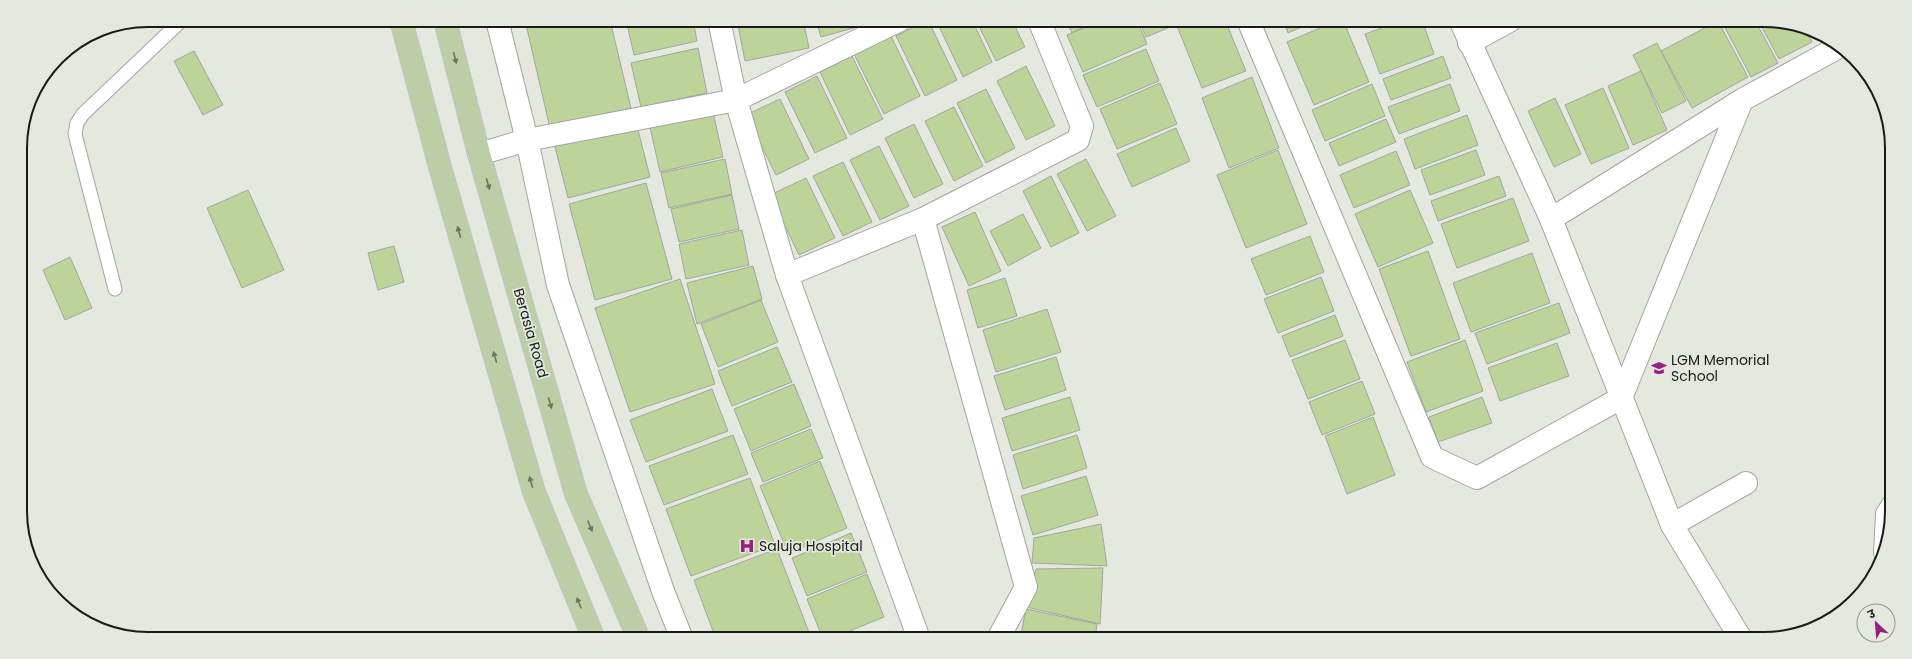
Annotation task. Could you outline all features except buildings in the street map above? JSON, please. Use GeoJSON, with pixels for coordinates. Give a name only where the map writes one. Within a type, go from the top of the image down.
{"type":"FeatureCollection","features":[{"type":"Feature","properties":{"kind":"main road"},"geometry":{"type":"LineString","coordinates":[[403,27],[440,167],[534,492],[591,632]]}},
{"type":"Feature","properties":{"kind":"main road","name":"Berasia Road"},"geometry":{"type":"LineString","coordinates":[[447,27],[479,154],[576,494],[636,632]]}},
{"type":"Feature","properties":{"kind":"street"},"geometry":{"type":"LineString","coordinates":[[499,27],[527,140],[558,285],[663,591],[679,632]]}},
{"type":"Feature","properties":{"kind":"street"},"geometry":{"type":"LineString","coordinates":[[720,27],[736,100],[787,274],[916,632]]}},
{"type":"Feature","properties":{"kind":"street"},"geometry":{"type":"LineString","coordinates":[[479,154],[527,140],[736,100],[886,27]]}},
{"type":"Feature","properties":{"kind":"street"},"geometry":{"type":"LineString","coordinates":[[787,274],[923,219],[1078,140],[1082,126],[1042,27]]}},
{"type":"Feature","properties":{"kind":"street"},"geometry":{"type":"LineString","coordinates":[[1251,27],[1432,457],[1477,478],[1621,398],[1742,100]]}},
{"type":"Feature","properties":{"kind":"street"},"geometry":{"type":"LineString","coordinates":[[1463,27],[1551,219],[1672,525],[1737,632]]}},
{"type":"Feature","properties":{"kind":"street"},"geometry":{"type":"LineString","coordinates":[[1470,43],[1499,27]]}},
{"type":"Feature","properties":{"kind":"street"},"geometry":{"type":"LineString","coordinates":[[1551,219],[1742,100],[1834,50]]}},
{"type":"Feature","properties":{"kind":"street"},"geometry":{"type":"LineString","coordinates":[[923,219],[1026,587],[1002,632]]}},
{"type":"Feature","properties":{"kind":"street"},"geometry":{"type":"LineString","coordinates":[[1672,525],[1746,483]]}},
{"type":"Feature","properties":{"kind":"lane"},"geometry":{"type":"LineString","coordinates":[[115,289],[75,134],[77,123],[83,114],[175,27]]}},
{"type":"Feature","properties":{"kind":"place","name":"LGM Memorial School"},"geometry":{"type":"Point","coordinates":[1659,368]}},
{"type":"Feature","properties":{"kind":"place","name":"Saluja Hospital"},"geometry":{"type":"Point","coordinates":[747,546]}}]}
